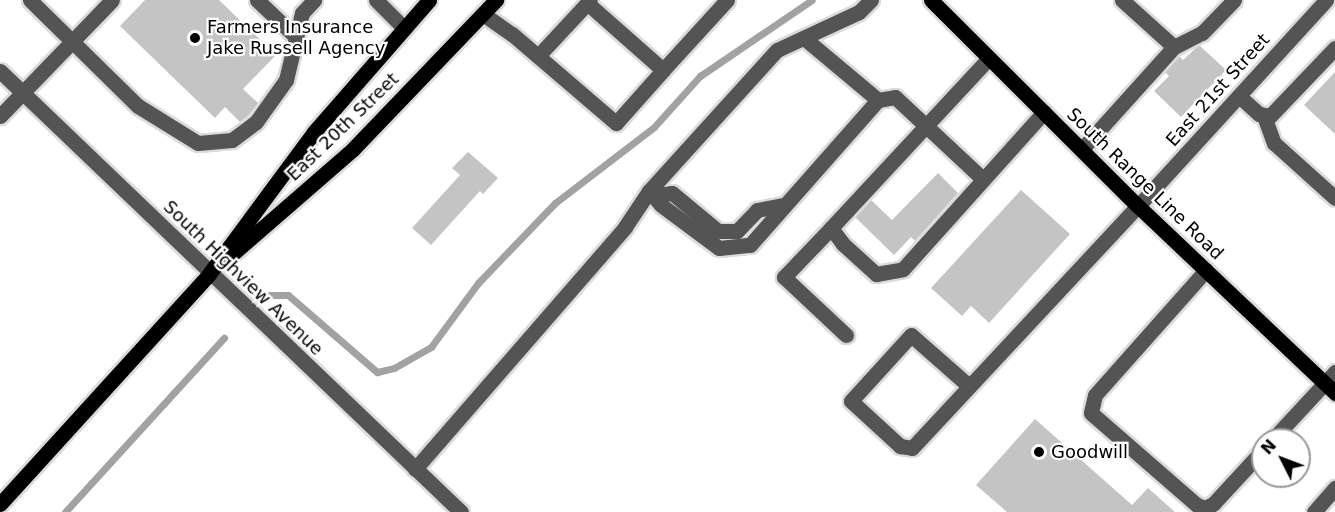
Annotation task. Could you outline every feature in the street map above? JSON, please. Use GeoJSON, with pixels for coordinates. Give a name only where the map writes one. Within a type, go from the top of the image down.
{"type":"FeatureCollection","features":[{"type":"Feature","properties":{"kind":"main road","name":"East 20th Street"},"geometry":{"type":"LineString","coordinates":[[0,504],[209,274],[314,132],[429,0]]}},
{"type":"Feature","properties":{"kind":"main road","name":"East 20th Street"},"geometry":{"type":"LineString","coordinates":[[209,274],[353,149],[496,0]]}},
{"type":"Feature","properties":{"kind":"main road","name":"South Range Line Road"},"geometry":{"type":"LineString","coordinates":[[931,0],[1138,206],[1332,383]]}},
{"type":"Feature","properties":{"kind":"street"},"geometry":{"type":"LineString","coordinates":[[30,0],[138,106],[198,143],[232,140],[256,122],[286,80],[302,13],[315,0]]}},
{"type":"Feature","properties":{"kind":"street"},"geometry":{"type":"LineString","coordinates":[[0,116],[112,0]]}},
{"type":"Feature","properties":{"kind":"street"},"geometry":{"type":"LineString","coordinates":[[258,0],[296,37]]}},
{"type":"Feature","properties":{"kind":"street"},"geometry":{"type":"LineString","coordinates":[[376,0],[404,28]]}},
{"type":"Feature","properties":{"kind":"street"},"geometry":{"type":"LineString","coordinates":[[483,14],[538,56],[616,123],[727,0]]}},
{"type":"Feature","properties":{"kind":"street"},"geometry":{"type":"LineString","coordinates":[[415,469],[777,50],[860,12],[871,0]]}},
{"type":"Feature","properties":{"kind":"street"},"geometry":{"type":"LineString","coordinates":[[1122,0],[1174,47]]}},
{"type":"Feature","properties":{"kind":"street"},"geometry":{"type":"LineString","coordinates":[[1082,149],[1174,47],[1202,33],[1234,0]]}},
{"type":"Feature","properties":{"kind":"street","name":"East 21st Street"},"geometry":{"type":"LineString","coordinates":[[969,386],[911,335],[851,401],[900,446],[912,448],[1326,0]]}},
{"type":"Feature","properties":{"kind":"street"},"geometry":{"type":"LineString","coordinates":[[538,56],[588,1],[663,70]]}},
{"type":"Feature","properties":{"kind":"street"},"geometry":{"type":"LineString","coordinates":[[804,39],[878,100]]}},
{"type":"Feature","properties":{"kind":"street"},"geometry":{"type":"LineString","coordinates":[[1264,116],[1270,116],[1335,48]]}},
{"type":"Feature","properties":{"kind":"street"},"geometry":{"type":"LineString","coordinates":[[846,335],[784,277],[928,126],[989,58]]}},
{"type":"Feature","properties":{"kind":"street","name":"South Highview Avenue"},"geometry":{"type":"LineString","coordinates":[[0,71],[209,274],[461,512]]}},
{"type":"Feature","properties":{"kind":"street"},"geometry":{"type":"LineString","coordinates":[[1239,96],[1264,116],[1274,143],[1335,198]]}},
{"type":"Feature","properties":{"kind":"street"},"geometry":{"type":"LineString","coordinates":[[652,193],[661,205],[719,248],[750,245],[878,100],[895,97],[982,178]]}},
{"type":"Feature","properties":{"kind":"street"},"geometry":{"type":"LineString","coordinates":[[831,228],[876,274],[903,269],[982,178],[1044,112]]}},
{"type":"Feature","properties":{"kind":"street"},"geometry":{"type":"LineString","coordinates":[[1206,270],[1090,405],[1090,412],[1205,510],[1214,504],[1251,463]]}},
{"type":"Feature","properties":{"kind":"street"},"geometry":{"type":"LineString","coordinates":[[1285,428],[1332,383]]}},
{"type":"Feature","properties":{"kind":"street"},"geometry":{"type":"LineString","coordinates":[[1319,510],[1335,488]]}},
{"type":"Feature","properties":{"kind":"building"},"geometry":{"type":"Polygon","coordinates":[[[145,0],[219,0],[276,55],[243,89],[258,103],[249,115],[240,122],[225,107],[215,118],[120,26],[145,0]]]}},
{"type":"Feature","properties":{"kind":"building"},"geometry":{"type":"Polygon","coordinates":[[[1199,45],[1226,70],[1181,117],[1154,91],[1169,76],[1165,72],[1179,56],[1183,60],[1199,45]]]}},
{"type":"Feature","properties":{"kind":"building"},"geometry":{"type":"Polygon","coordinates":[[[1335,72],[1335,134],[1304,105],[1335,72]]]}},
{"type":"Feature","properties":{"kind":"building"},"geometry":{"type":"Polygon","coordinates":[[[468,152],[498,178],[483,194],[480,191],[431,245],[412,228],[460,175],[452,168],[468,152]]]}},
{"type":"Feature","properties":{"kind":"building"},"geometry":{"type":"Polygon","coordinates":[[[938,173],[958,193],[915,241],[911,237],[894,255],[855,217],[871,200],[892,220],[938,173]]]}},
{"type":"Feature","properties":{"kind":"building"},"geometry":{"type":"Polygon","coordinates":[[[1021,190],[1070,234],[989,323],[971,306],[962,316],[931,288],[1021,190]]]}},
{"type":"Feature","properties":{"kind":"building","name":"Goodwill"},"geometry":{"type":"Polygon","coordinates":[[[1035,419],[1132,505],[1148,488],[1175,512],[1007,512],[976,485],[1035,419]]]}},
{"type":"Feature","properties":{"kind":"waterway"},"geometry":{"type":"LineString","coordinates":[[269,295],[288,295],[377,372],[394,368],[431,347],[478,283],[555,203],[654,127],[700,76],[812,0]]}},
{"type":"Feature","properties":{"kind":"waterway"},"geometry":{"type":"LineString","coordinates":[[65,512],[224,338]]}},
{"type":"Feature","properties":{"kind":"place","name":"Farmers Insurance Jake Russell Agency"},"geometry":{"type":"Point","coordinates":[195,38]}},
{"type":"Feature","properties":{"kind":"place","name":"Goodwill"},"geometry":{"type":"Point","coordinates":[1039,452]}}]}
